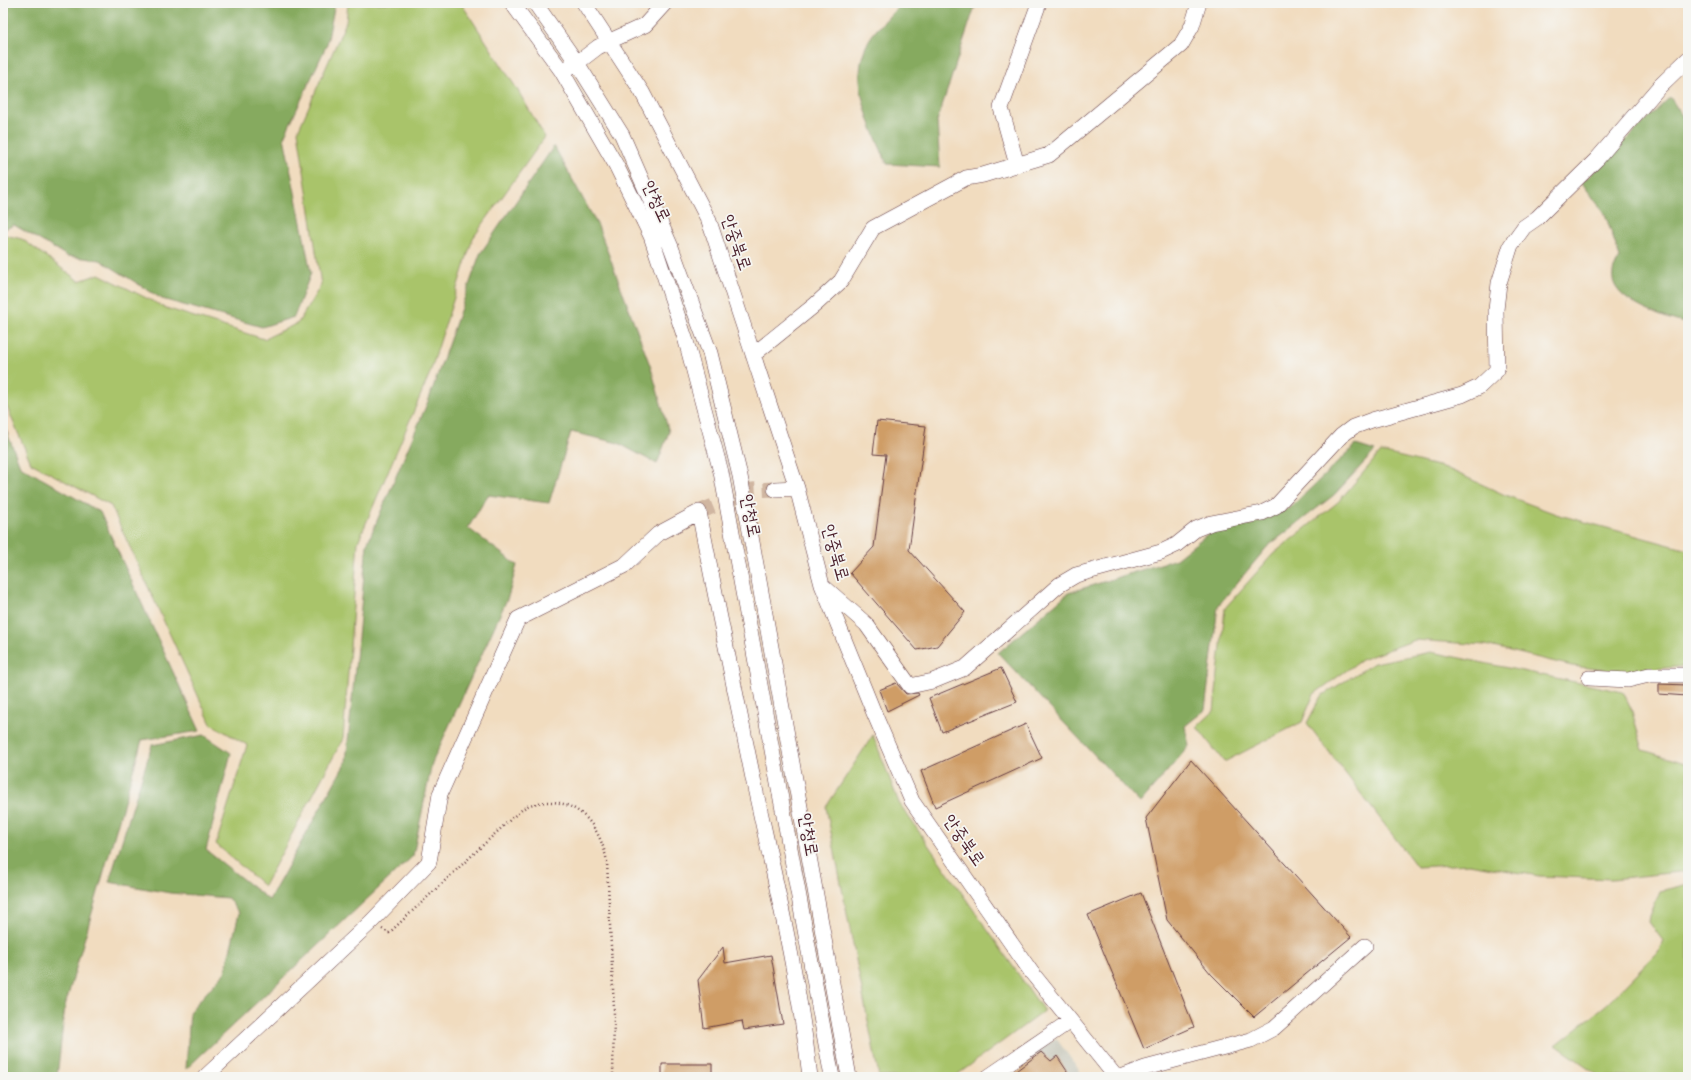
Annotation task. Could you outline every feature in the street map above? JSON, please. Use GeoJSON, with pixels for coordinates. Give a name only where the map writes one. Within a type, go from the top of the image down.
{"type":"FeatureCollection","features":[{"type":"Feature","properties":{"kind":"street","name":"안청로"},"geometry":{"type":"LineString","coordinates":[[512,3],[544,44],[561,70],[616,165],[650,236],[688,349],[721,472],[832,1077]]}},
{"type":"Feature","properties":{"kind":"street","name":"안청로"},"geometry":{"type":"LineString","coordinates":[[535,3],[578,63],[622,135],[672,247],[710,353],[740,476],[849,1077]]}},
{"type":"Feature","properties":{"kind":"street","name":"안중북로"},"geometry":{"type":"LineString","coordinates":[[584,3],[642,92],[709,221],[797,488],[822,584],[874,713],[912,801],[1032,973],[1116,1077]]}},
{"type":"Feature","properties":{"kind":"street"},"geometry":{"type":"LineString","coordinates":[[561,70],[578,63],[598,47],[645,25],[665,3]]}},
{"type":"Feature","properties":{"kind":"street"},"geometry":{"type":"LineString","coordinates":[[1017,164],[1000,108],[1039,3]]}},
{"type":"Feature","properties":{"kind":"street"},"geometry":{"type":"LineString","coordinates":[[753,355],[810,309],[841,281],[873,228],[966,178],[1049,155],[1086,123],[1165,60],[1186,39],[1199,3]]}},
{"type":"Feature","properties":{"kind":"street"},"geometry":{"type":"LineString","coordinates":[[822,584],[866,624],[910,686],[933,681],[964,668],[1059,585],[1076,575],[1161,552],[1176,545],[1196,529],[1211,523],[1262,513],[1276,506],[1341,436],[1353,427],[1372,420],[1462,395],[1480,387],[1497,370],[1496,310],[1499,283],[1510,245],[1524,227],[1597,159],[1659,87],[1688,59]]}},
{"type":"Feature","properties":{"kind":"street"},"geometry":{"type":"LineString","coordinates":[[774,489],[797,488]]}},
{"type":"Feature","properties":{"kind":"street"},"geometry":{"type":"LineString","coordinates":[[205,1077],[371,922],[429,862],[440,794],[518,619],[625,565],[658,534],[699,512],[778,895],[805,1033],[810,1077]]}},
{"type":"Feature","properties":{"kind":"street"},"geometry":{"type":"LineString","coordinates":[[1589,678],[1628,680],[1649,675],[1688,675]]}},
{"type":"Feature","properties":{"kind":"street"},"geometry":{"type":"LineString","coordinates":[[1121,1077],[1145,1068],[1251,1040],[1274,1028],[1365,946]]}},
{"type":"Feature","properties":{"kind":"street"},"geometry":{"type":"LineString","coordinates":[[988,1077],[1070,1021]]}},
{"type":"Feature","properties":{"kind":"path"},"geometry":{"type":"LineString","coordinates":[[371,922],[389,933],[512,818],[528,806],[550,802],[570,805],[589,821],[604,845],[607,862],[614,1009],[614,1077]]}},
{"type":"Feature","properties":{"kind":"shaded area"},"geometry":{"type":"Polygon","coordinates":[[[1056,1038],[1084,1077],[995,1077],[1056,1038]]]}},
{"type":"Feature","properties":{"kind":"green space"},"geometry":{"type":"Polygon","coordinates":[[[3,3],[335,3],[327,44],[284,137],[311,273],[294,317],[262,327],[162,299],[100,260],[67,256],[14,225],[3,230],[3,3]]]}},
{"type":"Feature","properties":{"kind":"green space"},"geometry":{"type":"Polygon","coordinates":[[[348,3],[461,3],[517,89],[545,137],[473,238],[430,373],[358,542],[343,739],[264,886],[216,844],[247,745],[211,724],[111,506],[31,463],[3,398],[3,239],[5,235],[22,239],[79,281],[99,274],[166,308],[264,339],[298,323],[321,285],[298,131],[346,22],[348,3]]]}},
{"type":"Feature","properties":{"kind":"green space"},"geometry":{"type":"Polygon","coordinates":[[[902,3],[976,3],[937,121],[940,167],[887,164],[864,104],[860,73],[862,57],[868,42],[879,27],[902,3]]]}},
{"type":"Feature","properties":{"kind":"green space"},"geometry":{"type":"Polygon","coordinates":[[[1670,97],[1688,125],[1688,324],[1667,318],[1640,307],[1619,292],[1614,282],[1613,270],[1620,258],[1605,214],[1582,183],[1670,97]]]}},
{"type":"Feature","properties":{"kind":"green space"},"geometry":{"type":"Polygon","coordinates":[[[554,146],[598,226],[651,368],[669,432],[657,464],[618,443],[571,432],[549,503],[488,495],[468,528],[517,565],[508,597],[432,763],[413,856],[186,1069],[190,1011],[225,972],[239,913],[228,898],[170,893],[109,882],[152,745],[204,735],[231,753],[206,850],[269,900],[346,762],[367,544],[429,399],[480,254],[554,146]]]}},
{"type":"Feature","properties":{"kind":"green space"},"geometry":{"type":"Polygon","coordinates":[[[3,422],[20,466],[100,512],[200,731],[142,740],[65,1006],[57,1077],[3,1077],[3,422]]]}},
{"type":"Feature","properties":{"kind":"green space"},"geometry":{"type":"Polygon","coordinates":[[[1356,445],[1375,451],[1334,495],[1267,547],[1218,606],[1205,710],[1185,726],[1189,746],[1140,803],[998,653],[1068,593],[1176,559],[1210,532],[1250,525],[1290,508],[1356,445]]]}},
{"type":"Feature","properties":{"kind":"green space"},"geometry":{"type":"Polygon","coordinates":[[[1381,452],[1446,468],[1505,495],[1556,514],[1688,550],[1688,666],[1620,672],[1572,666],[1485,645],[1415,640],[1361,660],[1314,694],[1302,722],[1224,762],[1197,727],[1214,711],[1225,608],[1273,554],[1338,502],[1381,452]]]}},
{"type":"Feature","properties":{"kind":"green space"},"geometry":{"type":"Polygon","coordinates":[[[1431,652],[1623,692],[1631,708],[1643,750],[1688,764],[1688,871],[1612,879],[1539,876],[1469,864],[1417,867],[1307,723],[1321,696],[1374,663],[1431,652]]]}},
{"type":"Feature","properties":{"kind":"green space"},"geometry":{"type":"Polygon","coordinates":[[[873,735],[899,803],[1044,1011],[954,1077],[879,1077],[826,807],[873,735]]]}},
{"type":"Feature","properties":{"kind":"green space"},"geometry":{"type":"Polygon","coordinates":[[[1688,884],[1688,1077],[1595,1077],[1597,1074],[1556,1045],[1607,1004],[1658,952],[1663,941],[1649,922],[1660,891],[1688,884]]]}},
{"type":"Feature","properties":{"kind":"building"},"geometry":{"type":"Polygon","coordinates":[[[877,421],[926,426],[909,550],[965,612],[937,646],[917,650],[850,573],[874,547],[886,455],[873,454],[877,421]]]}},
{"type":"Feature","properties":{"kind":"building"},"geometry":{"type":"Polygon","coordinates":[[[1001,668],[1017,702],[942,732],[929,698],[1001,668]]]}},
{"type":"Feature","properties":{"kind":"building"},"geometry":{"type":"Polygon","coordinates":[[[896,683],[906,694],[918,693],[919,695],[887,711],[879,690],[896,683]]]}},
{"type":"Feature","properties":{"kind":"building"},"geometry":{"type":"Polygon","coordinates":[[[1659,684],[1688,685],[1687,696],[1659,694],[1659,684]]]}},
{"type":"Feature","properties":{"kind":"building"},"geometry":{"type":"Polygon","coordinates":[[[1026,724],[1042,758],[935,807],[921,771],[1026,724]]]}},
{"type":"Feature","properties":{"kind":"building"},"geometry":{"type":"Polygon","coordinates":[[[1191,760],[1351,937],[1254,1017],[1211,974],[1167,920],[1146,818],[1191,760]]]}},
{"type":"Feature","properties":{"kind":"building"},"geometry":{"type":"Polygon","coordinates":[[[1141,893],[1194,1027],[1144,1049],[1088,915],[1141,893]]]}},
{"type":"Feature","properties":{"kind":"building"},"geometry":{"type":"Polygon","coordinates":[[[723,947],[725,963],[771,955],[783,1024],[744,1030],[742,1021],[704,1028],[698,980],[723,947]]]}},
{"type":"Feature","properties":{"kind":"building"},"geometry":{"type":"Polygon","coordinates":[[[1041,1052],[1051,1061],[1057,1056],[1071,1077],[1008,1077],[1041,1052]]]}},
{"type":"Feature","properties":{"kind":"building"},"geometry":{"type":"Polygon","coordinates":[[[662,1064],[712,1064],[712,1077],[662,1077],[662,1064]]]}},
{"type":"Feature","properties":{"kind":"tunnel"},"geometry":{"type":"LineString","coordinates":[[699,512],[752,490],[775,489]]}}]}
